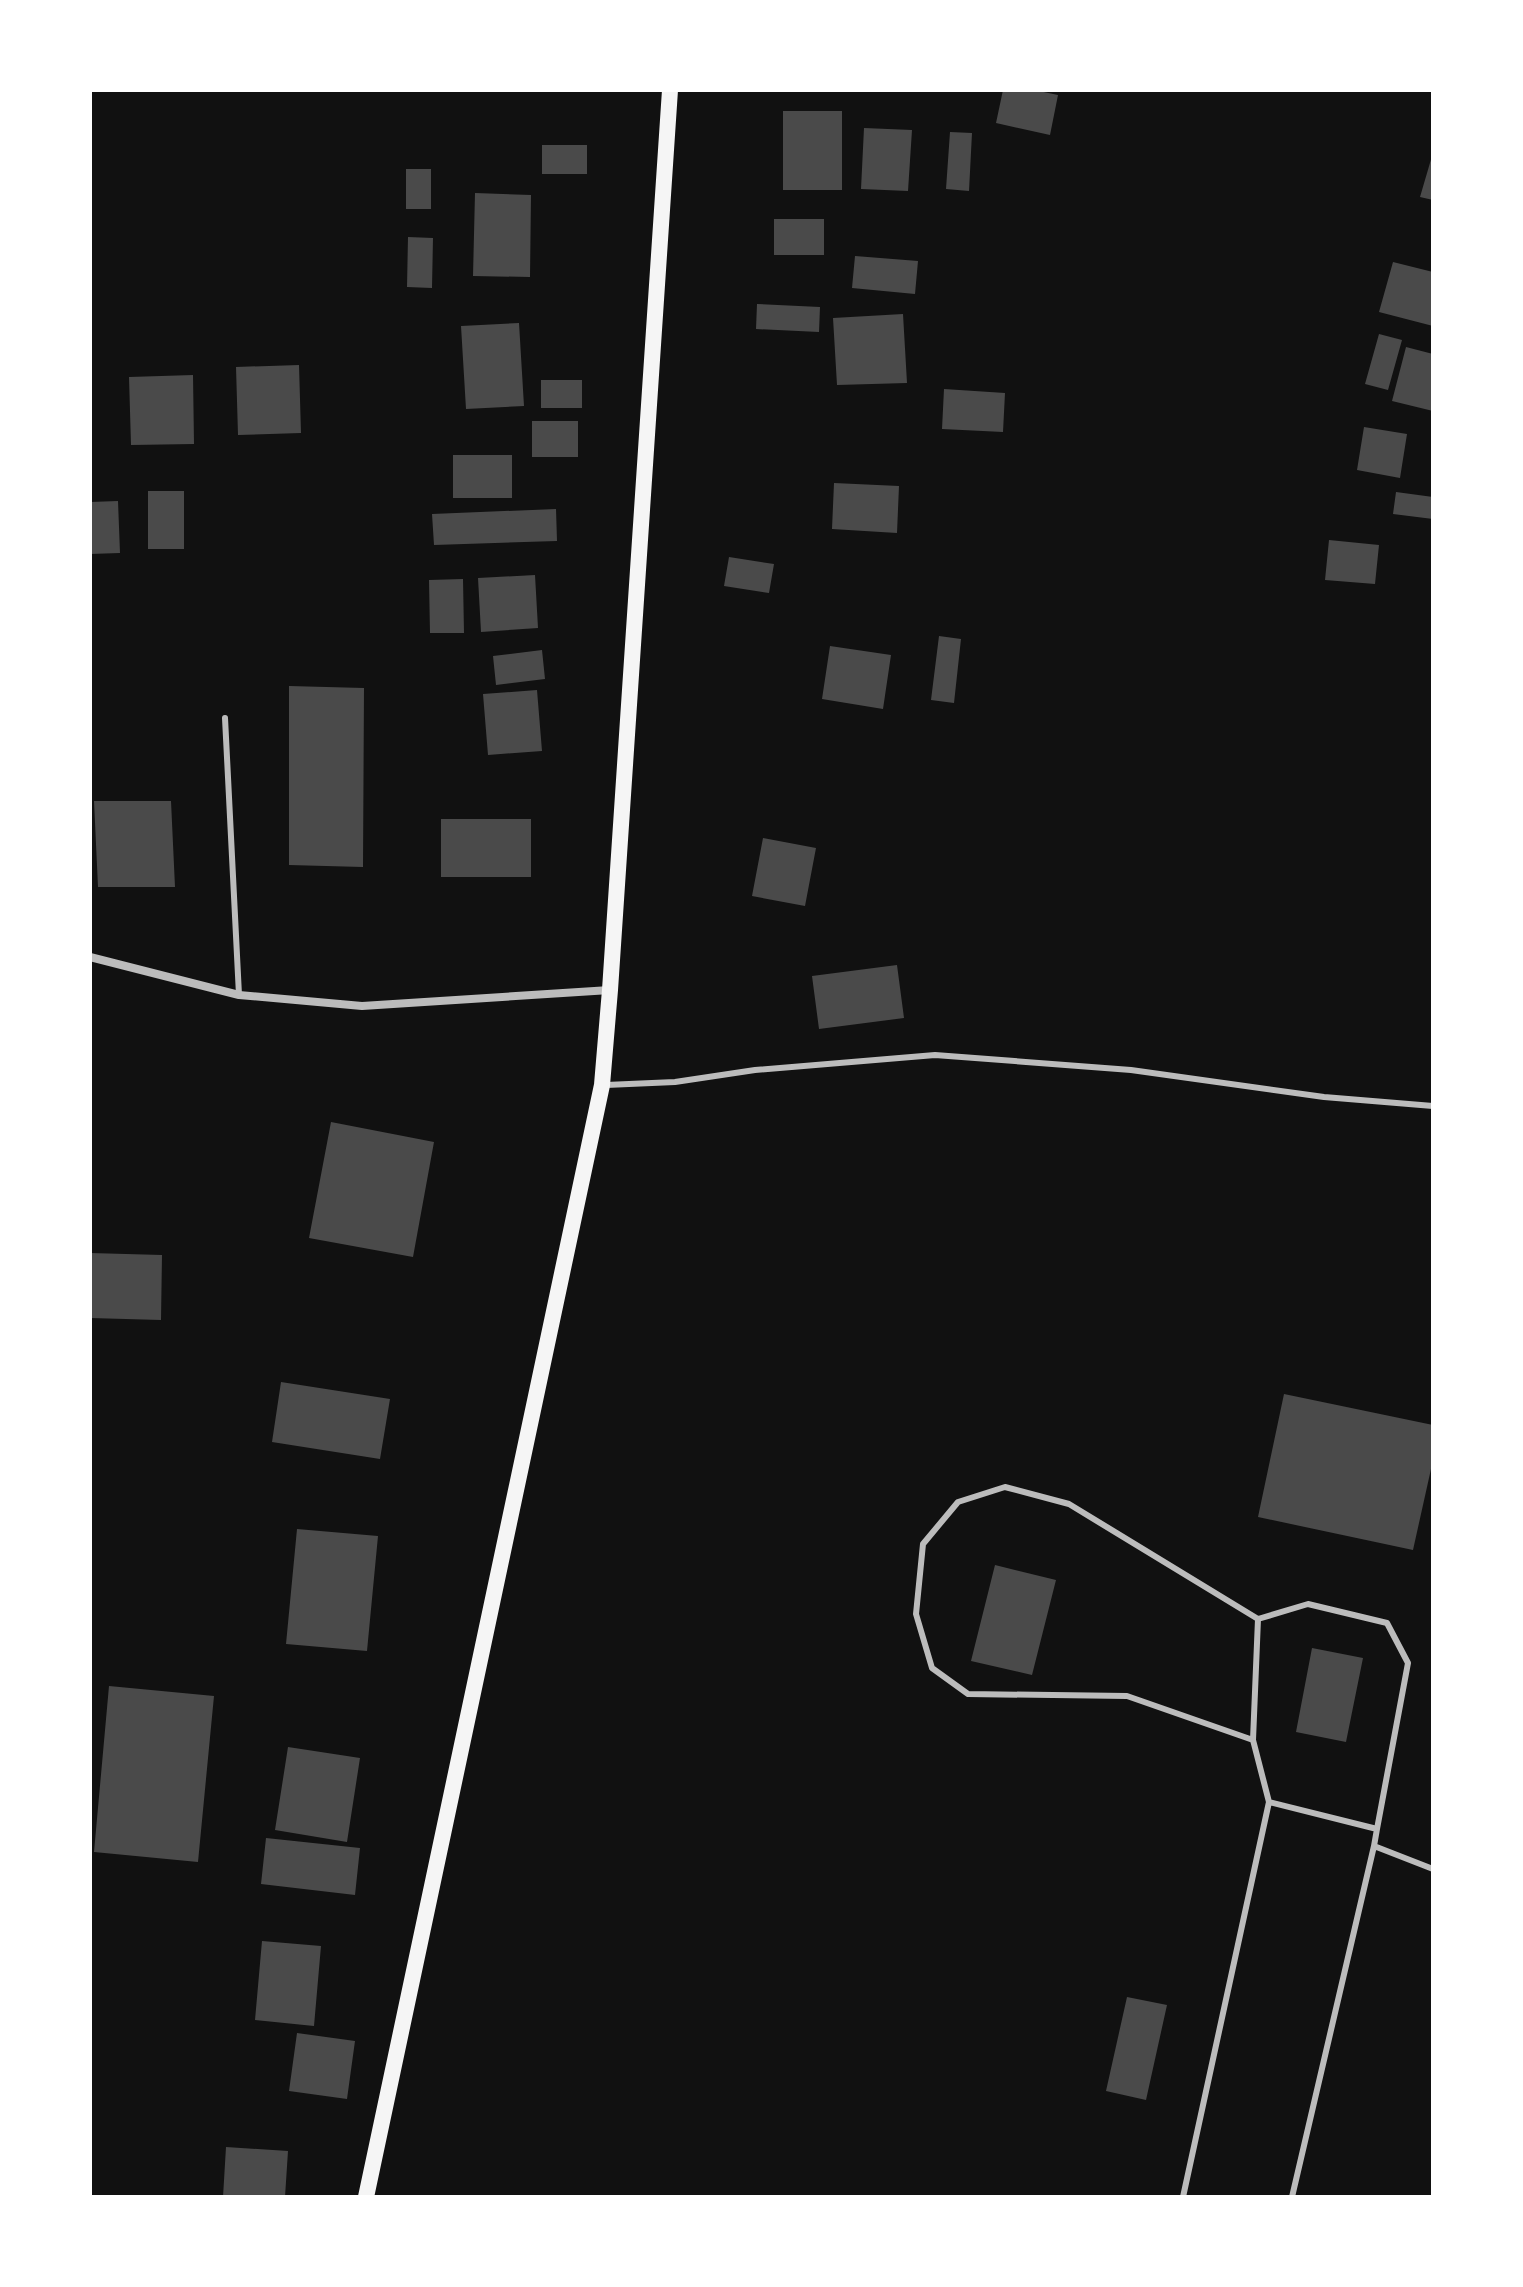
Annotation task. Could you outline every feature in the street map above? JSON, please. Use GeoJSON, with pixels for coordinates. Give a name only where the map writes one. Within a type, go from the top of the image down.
{"type":"FeatureCollection","features":[{"type":"Feature","properties":{"kind":"main road"},"geometry":{"type":"LineString","coordinates":[[366,2197],[602,1085],[670,90]]}},
{"type":"Feature","properties":{"kind":"street"},"geometry":{"type":"LineString","coordinates":[[90,957],[239,995],[362,1006],[610,990]]}},
{"type":"Feature","properties":{"kind":"lane"},"geometry":{"type":"LineString","coordinates":[[225,718],[239,995]]}},
{"type":"Feature","properties":{"kind":"lane"},"geometry":{"type":"LineString","coordinates":[[602,1085],[675,1082],[755,1070],[935,1055],[1131,1070],[1324,1097],[1433,1106]]}},
{"type":"Feature","properties":{"kind":"lane"},"geometry":{"type":"LineString","coordinates":[[1253,1740],[1127,1696],[968,1694],[932,1668],[916,1614],[923,1544],[958,1502],[1005,1487],[1069,1504],[1258,1619],[1308,1604],[1387,1623],[1408,1663],[1374,1846],[1292,2197]]}},
{"type":"Feature","properties":{"kind":"lane"},"geometry":{"type":"LineString","coordinates":[[1183,2197],[1269,1802],[1253,1740],[1258,1619]]}},
{"type":"Feature","properties":{"kind":"lane"},"geometry":{"type":"LineString","coordinates":[[1269,1802],[1377,1829]]}},
{"type":"Feature","properties":{"kind":"lane"},"geometry":{"type":"LineString","coordinates":[[1374,1846],[1433,1869]]}},
{"type":"Feature","properties":{"kind":"building"},"geometry":{"type":"Polygon","coordinates":[[[1003,90],[1034,90],[1058,95],[1050,135],[996,123],[1003,90]]]}},
{"type":"Feature","properties":{"kind":"building"},"geometry":{"type":"Polygon","coordinates":[[[783,111],[842,111],[842,190],[783,190],[783,111]]]}},
{"type":"Feature","properties":{"kind":"building"},"geometry":{"type":"Polygon","coordinates":[[[864,128],[912,130],[908,191],[861,189],[864,128]]]}},
{"type":"Feature","properties":{"kind":"building"},"geometry":{"type":"Polygon","coordinates":[[[950,132],[972,133],[969,191],[946,189],[950,132]]]}},
{"type":"Feature","properties":{"kind":"building"},"geometry":{"type":"Polygon","coordinates":[[[542,145],[587,145],[587,174],[542,174],[542,145]]]}},
{"type":"Feature","properties":{"kind":"building"},"geometry":{"type":"Polygon","coordinates":[[[1433,156],[1433,200],[1420,197],[1433,156]]]}},
{"type":"Feature","properties":{"kind":"building"},"geometry":{"type":"Polygon","coordinates":[[[406,169],[431,169],[431,209],[406,209],[406,169]]]}},
{"type":"Feature","properties":{"kind":"building"},"geometry":{"type":"Polygon","coordinates":[[[475,193],[531,195],[530,277],[473,276],[475,193]]]}},
{"type":"Feature","properties":{"kind":"building"},"geometry":{"type":"Polygon","coordinates":[[[774,219],[824,219],[824,255],[774,255],[774,219]]]}},
{"type":"Feature","properties":{"kind":"building"},"geometry":{"type":"Polygon","coordinates":[[[408,237],[433,238],[432,288],[407,287],[408,237]]]}},
{"type":"Feature","properties":{"kind":"building"},"geometry":{"type":"Polygon","coordinates":[[[855,256],[918,261],[915,294],[852,288],[855,256]]]}},
{"type":"Feature","properties":{"kind":"building"},"geometry":{"type":"Polygon","coordinates":[[[1393,262],[1433,272],[1433,326],[1379,312],[1393,262]]]}},
{"type":"Feature","properties":{"kind":"building"},"geometry":{"type":"Polygon","coordinates":[[[757,304],[820,307],[819,332],[756,329],[757,304]]]}},
{"type":"Feature","properties":{"kind":"building"},"geometry":{"type":"Polygon","coordinates":[[[903,314],[907,383],[837,385],[833,318],[903,314]]]}},
{"type":"Feature","properties":{"kind":"building"},"geometry":{"type":"Polygon","coordinates":[[[519,323],[524,406],[466,409],[461,326],[519,323]]]}},
{"type":"Feature","properties":{"kind":"building"},"geometry":{"type":"Polygon","coordinates":[[[1379,334],[1402,340],[1388,390],[1365,384],[1379,334]]]}},
{"type":"Feature","properties":{"kind":"building"},"geometry":{"type":"Polygon","coordinates":[[[1406,347],[1433,354],[1433,411],[1392,401],[1406,347]]]}},
{"type":"Feature","properties":{"kind":"building"},"geometry":{"type":"Polygon","coordinates":[[[299,365],[301,433],[238,435],[236,367],[299,365]]]}},
{"type":"Feature","properties":{"kind":"building"},"geometry":{"type":"Polygon","coordinates":[[[193,375],[194,444],[131,445],[129,377],[193,375]]]}},
{"type":"Feature","properties":{"kind":"building"},"geometry":{"type":"Polygon","coordinates":[[[541,380],[582,380],[582,408],[541,408],[541,380]]]}},
{"type":"Feature","properties":{"kind":"building"},"geometry":{"type":"Polygon","coordinates":[[[944,389],[1005,393],[1003,432],[942,429],[944,389]]]}},
{"type":"Feature","properties":{"kind":"building"},"geometry":{"type":"Polygon","coordinates":[[[532,421],[578,421],[578,457],[532,457],[532,421]]]}},
{"type":"Feature","properties":{"kind":"building"},"geometry":{"type":"Polygon","coordinates":[[[1364,427],[1407,434],[1400,478],[1357,470],[1364,427]]]}},
{"type":"Feature","properties":{"kind":"building"},"geometry":{"type":"Polygon","coordinates":[[[453,455],[512,455],[512,498],[453,498],[453,455]]]}},
{"type":"Feature","properties":{"kind":"building"},"geometry":{"type":"Polygon","coordinates":[[[834,483],[899,486],[897,533],[832,529],[834,483]]]}},
{"type":"Feature","properties":{"kind":"building"},"geometry":{"type":"Polygon","coordinates":[[[148,491],[184,491],[184,549],[148,549],[148,491]]]}},
{"type":"Feature","properties":{"kind":"building"},"geometry":{"type":"Polygon","coordinates":[[[1396,492],[1433,497],[1433,519],[1393,514],[1396,492]]]}},
{"type":"Feature","properties":{"kind":"building"},"geometry":{"type":"Polygon","coordinates":[[[118,501],[120,553],[90,554],[90,502],[118,501]]]}},
{"type":"Feature","properties":{"kind":"building"},"geometry":{"type":"Polygon","coordinates":[[[556,509],[557,541],[434,545],[432,514],[556,509]]]}},
{"type":"Feature","properties":{"kind":"building"},"geometry":{"type":"Polygon","coordinates":[[[1329,540],[1379,545],[1375,584],[1325,580],[1329,540]]]}},
{"type":"Feature","properties":{"kind":"building"},"geometry":{"type":"Polygon","coordinates":[[[729,557],[774,564],[769,593],[724,586],[729,557]]]}},
{"type":"Feature","properties":{"kind":"building"},"geometry":{"type":"Polygon","coordinates":[[[535,575],[538,628],[481,632],[478,578],[535,575]]]}},
{"type":"Feature","properties":{"kind":"building"},"geometry":{"type":"Polygon","coordinates":[[[463,579],[464,633],[430,633],[429,580],[463,579]]]}},
{"type":"Feature","properties":{"kind":"building"},"geometry":{"type":"Polygon","coordinates":[[[939,636],[961,639],[954,703],[931,700],[939,636]]]}},
{"type":"Feature","properties":{"kind":"building"},"geometry":{"type":"Polygon","coordinates":[[[830,646],[891,655],[883,709],[822,699],[830,646]]]}},
{"type":"Feature","properties":{"kind":"building"},"geometry":{"type":"Polygon","coordinates":[[[542,650],[545,679],[496,685],[493,656],[542,650]]]}},
{"type":"Feature","properties":{"kind":"building"},"geometry":{"type":"Polygon","coordinates":[[[289,686],[364,688],[363,867],[289,865],[289,686]]]}},
{"type":"Feature","properties":{"kind":"building"},"geometry":{"type":"Polygon","coordinates":[[[537,690],[542,751],[488,755],[483,694],[537,690]]]}},
{"type":"Feature","properties":{"kind":"building"},"geometry":{"type":"Polygon","coordinates":[[[94,801],[171,801],[175,887],[98,887],[94,801]]]}},
{"type":"Feature","properties":{"kind":"building"},"geometry":{"type":"Polygon","coordinates":[[[441,819],[531,819],[531,877],[441,877],[441,819]]]}},
{"type":"Feature","properties":{"kind":"building"},"geometry":{"type":"Polygon","coordinates":[[[763,838],[816,848],[805,906],[752,896],[763,838]]]}},
{"type":"Feature","properties":{"kind":"building"},"geometry":{"type":"Polygon","coordinates":[[[897,965],[904,1018],[819,1029],[812,976],[897,965]]]}},
{"type":"Feature","properties":{"kind":"building"},"geometry":{"type":"Polygon","coordinates":[[[331,1122],[434,1142],[413,1257],[309,1238],[331,1122]]]}},
{"type":"Feature","properties":{"kind":"building"},"geometry":{"type":"Polygon","coordinates":[[[90,1253],[162,1255],[161,1320],[90,1318],[90,1253]]]}},
{"type":"Feature","properties":{"kind":"building"},"geometry":{"type":"Polygon","coordinates":[[[281,1382],[390,1399],[380,1459],[272,1442],[281,1382]]]}},
{"type":"Feature","properties":{"kind":"building"},"geometry":{"type":"Polygon","coordinates":[[[1284,1394],[1433,1425],[1433,1460],[1413,1550],[1258,1517],[1284,1394]]]}},
{"type":"Feature","properties":{"kind":"building"},"geometry":{"type":"Polygon","coordinates":[[[297,1529],[378,1536],[367,1651],[286,1644],[297,1529]]]}},
{"type":"Feature","properties":{"kind":"building"},"geometry":{"type":"Polygon","coordinates":[[[995,1565],[1056,1580],[1032,1675],[971,1661],[995,1565]]]}},
{"type":"Feature","properties":{"kind":"building"},"geometry":{"type":"Polygon","coordinates":[[[1312,1648],[1363,1658],[1346,1742],[1296,1732],[1312,1648]]]}},
{"type":"Feature","properties":{"kind":"building"},"geometry":{"type":"Polygon","coordinates":[[[109,1686],[214,1696],[198,1862],[94,1852],[109,1686]]]}},
{"type":"Feature","properties":{"kind":"building"},"geometry":{"type":"Polygon","coordinates":[[[288,1747],[360,1758],[347,1842],[275,1830],[288,1747]]]}},
{"type":"Feature","properties":{"kind":"building"},"geometry":{"type":"Polygon","coordinates":[[[266,1838],[360,1848],[355,1895],[261,1884],[266,1838]]]}},
{"type":"Feature","properties":{"kind":"building"},"geometry":{"type":"Polygon","coordinates":[[[262,1941],[321,1946],[314,2026],[255,2020],[262,1941]]]}},
{"type":"Feature","properties":{"kind":"building"},"geometry":{"type":"Polygon","coordinates":[[[1127,1997],[1167,2005],[1146,2100],[1106,2091],[1127,1997]]]}},
{"type":"Feature","properties":{"kind":"building"},"geometry":{"type":"Polygon","coordinates":[[[297,2033],[355,2041],[347,2099],[289,2091],[297,2033]]]}},
{"type":"Feature","properties":{"kind":"building"},"geometry":{"type":"Polygon","coordinates":[[[226,2147],[288,2151],[285,2197],[223,2197],[226,2147]]]}}]}
